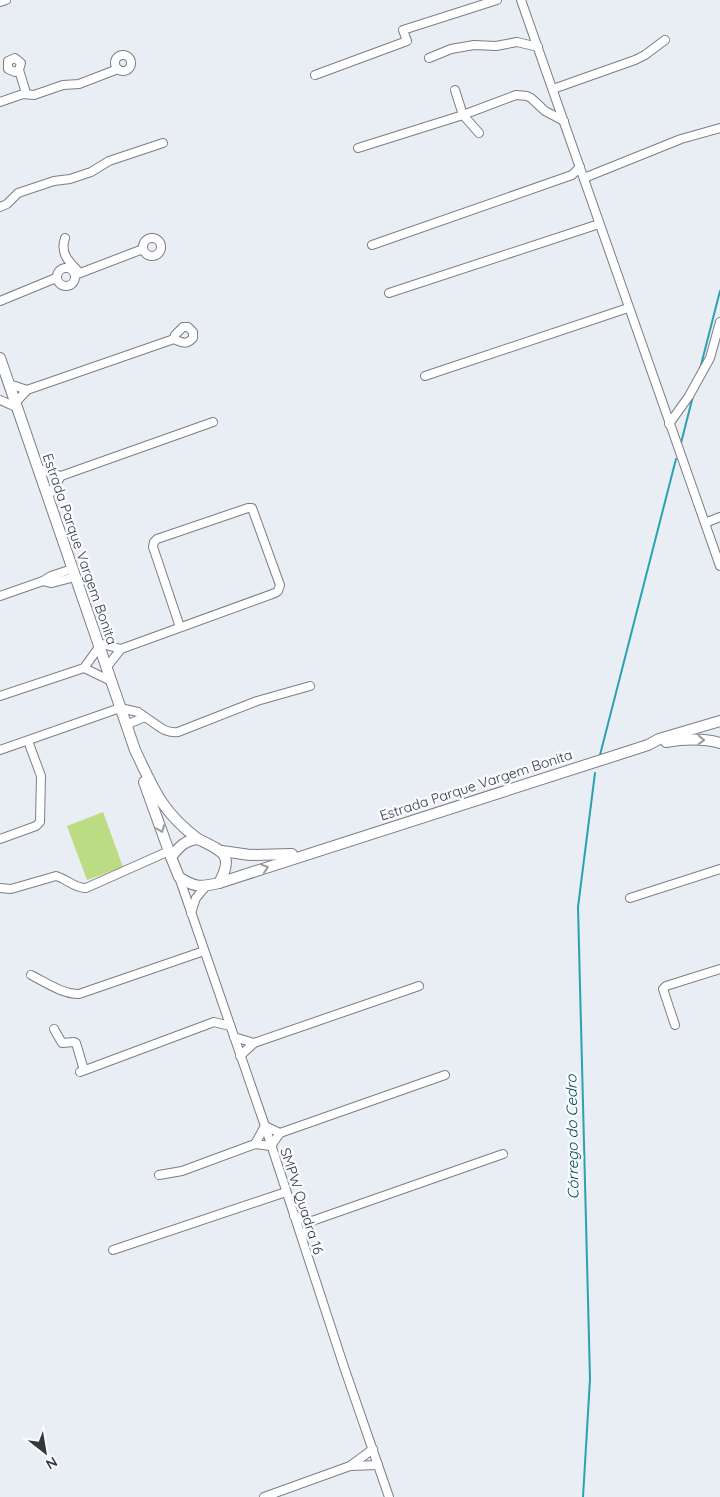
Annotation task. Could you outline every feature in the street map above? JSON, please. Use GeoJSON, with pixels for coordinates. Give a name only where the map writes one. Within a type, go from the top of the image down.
{"type":"FeatureCollection","features":[{"type":"Feature","properties":{"kind":"main road","name":"Estrada Parque Vargem Bonita"},"geometry":{"type":"LineString","coordinates":[[0,358],[135,750],[146,790],[170,854]]}},
{"type":"Feature","properties":{"kind":"main road","name":"Estrada Parque Vargem Bonita"},"geometry":{"type":"LineString","coordinates":[[648,745],[659,739],[720,721]]}},
{"type":"Feature","properties":{"kind":"main road","name":"Estrada Parque Vargem Bonita"},"geometry":{"type":"LineString","coordinates":[[219,882],[648,745],[686,739],[720,742]]}},
{"type":"Feature","properties":{"kind":"main road","name":"Estrada Parque Vargem Bonita"},"geometry":{"type":"LineString","coordinates":[[135,750],[162,804],[176,822],[198,839]]}},
{"type":"Feature","properties":{"kind":"main road"},"geometry":{"type":"LineString","coordinates":[[198,839],[222,850],[226,866],[225,872],[219,882],[206,886],[194,885],[179,877],[170,854],[183,844],[198,839]]}},
{"type":"Feature","properties":{"kind":"main road","name":"Estrada Parque Vargem Bonita"},"geometry":{"type":"LineString","coordinates":[[222,850],[250,856],[313,852]]}},
{"type":"Feature","properties":{"kind":"street"},"geometry":{"type":"LineString","coordinates":[[0,2],[6,0]]}},
{"type":"Feature","properties":{"kind":"street"},"geometry":{"type":"LineString","coordinates":[[315,75],[407,41],[403,30],[497,0]]}},
{"type":"Feature","properties":{"kind":"street"},"geometry":{"type":"LineString","coordinates":[[524,1],[532,30],[628,308],[720,566]]}},
{"type":"Feature","properties":{"kind":"street"},"geometry":{"type":"LineString","coordinates":[[517,42],[532,30]]}},
{"type":"Feature","properties":{"kind":"street"},"geometry":{"type":"LineString","coordinates":[[553,89],[635,60],[666,40]]}},
{"type":"Feature","properties":{"kind":"street"},"geometry":{"type":"LineString","coordinates":[[429,58],[460,47],[474,45],[496,46],[517,42],[538,47]]}},
{"type":"Feature","properties":{"kind":"street"},"geometry":{"type":"LineString","coordinates":[[0,102],[26,94],[34,95],[63,85],[79,84],[118,69]]}},
{"type":"Feature","properties":{"kind":"street"},"geometry":{"type":"LineString","coordinates":[[19,70],[26,94]]}},
{"type":"Feature","properties":{"kind":"street"},"geometry":{"type":"LineString","coordinates":[[455,90],[463,115],[479,133]]}},
{"type":"Feature","properties":{"kind":"street"},"geometry":{"type":"LineString","coordinates":[[358,148],[463,115],[521,94],[531,98],[545,111],[564,121]]}},
{"type":"Feature","properties":{"kind":"street"},"geometry":{"type":"LineString","coordinates":[[572,175],[584,179],[681,139],[720,128]]}},
{"type":"Feature","properties":{"kind":"street"},"geometry":{"type":"LineString","coordinates":[[0,207],[7,204],[18,193],[54,180],[70,179],[96,170],[108,161],[163,143]]}},
{"type":"Feature","properties":{"kind":"street"},"geometry":{"type":"LineString","coordinates":[[372,245],[572,175],[580,167]]}},
{"type":"Feature","properties":{"kind":"street"},"geometry":{"type":"LineString","coordinates":[[389,294],[599,224]]}},
{"type":"Feature","properties":{"kind":"street"},"geometry":{"type":"LineString","coordinates":[[65,238],[63,245],[64,253],[77,274]]}},
{"type":"Feature","properties":{"kind":"street"},"geometry":{"type":"LineString","coordinates":[[77,274],[143,249]]}},
{"type":"Feature","properties":{"kind":"street"},"geometry":{"type":"LineString","coordinates":[[2,299],[56,278],[62,269],[67,268],[77,274]]}},
{"type":"Feature","properties":{"kind":"street"},"geometry":{"type":"LineString","coordinates":[[425,376],[628,308]]}},
{"type":"Feature","properties":{"kind":"street"},"geometry":{"type":"LineString","coordinates":[[669,424],[689,396],[710,358],[720,322]]}},
{"type":"Feature","properties":{"kind":"street"},"geometry":{"type":"LineString","coordinates":[[27,390],[9,385],[0,398],[16,405],[27,390],[174,339]]}},
{"type":"Feature","properties":{"kind":"street"},"geometry":{"type":"LineString","coordinates":[[38,469],[62,476],[213,422]]}},
{"type":"Feature","properties":{"kind":"street"},"geometry":{"type":"LineString","coordinates":[[48,497],[62,476]]}},
{"type":"Feature","properties":{"kind":"street"},"geometry":{"type":"LineString","coordinates":[[0,696],[84,668],[98,645],[121,649],[275,593],[280,585],[252,508],[175,532],[154,542],[153,547],[180,627]]}},
{"type":"Feature","properties":{"kind":"street"},"geometry":{"type":"LineString","coordinates":[[704,523],[720,517]]}},
{"type":"Feature","properties":{"kind":"street"},"geometry":{"type":"LineString","coordinates":[[0,596],[43,581],[51,576],[73,573]]}},
{"type":"Feature","properties":{"kind":"street"},"geometry":{"type":"LineString","coordinates":[[106,668],[121,649]]}},
{"type":"Feature","properties":{"kind":"street"},"geometry":{"type":"LineString","coordinates":[[84,668],[111,681]]}},
{"type":"Feature","properties":{"kind":"street"},"geometry":{"type":"LineString","coordinates":[[0,750],[120,708],[138,712],[165,732],[178,732],[257,701],[310,686]]}},
{"type":"Feature","properties":{"kind":"street"},"geometry":{"type":"LineString","coordinates":[[126,725],[145,717]]}},
{"type":"Feature","properties":{"kind":"street"},"geometry":{"type":"LineString","coordinates":[[0,839],[36,826],[40,822],[41,779],[28,741]]}},
{"type":"Feature","properties":{"kind":"street"},"geometry":{"type":"LineString","coordinates":[[0,888],[11,889],[56,876],[78,887],[86,888],[170,854]]}},
{"type":"Feature","properties":{"kind":"street"},"geometry":{"type":"LineString","coordinates":[[630,898],[720,869]]}},
{"type":"Feature","properties":{"kind":"street","name":"SMPW Quadra 16"},"geometry":{"type":"LineString","coordinates":[[179,877],[265,1126],[389,1497]]}},
{"type":"Feature","properties":{"kind":"street"},"geometry":{"type":"LineString","coordinates":[[191,913],[196,898],[206,886]]}},
{"type":"Feature","properties":{"kind":"street"},"geometry":{"type":"LineString","coordinates":[[31,975],[58,988],[79,994],[204,951]]}},
{"type":"Feature","properties":{"kind":"street"},"geometry":{"type":"LineString","coordinates":[[675,1025],[663,989],[666,986],[720,969]]}},
{"type":"Feature","properties":{"kind":"street"},"geometry":{"type":"LineString","coordinates":[[240,1056],[254,1043],[419,986]]}},
{"type":"Feature","properties":{"kind":"street"},"geometry":{"type":"LineString","coordinates":[[214,1022],[222,1004]]}},
{"type":"Feature","properties":{"kind":"street"},"geometry":{"type":"LineString","coordinates":[[54,1029],[62,1044],[74,1042],[76,1044],[82,1071],[214,1022],[230,1026]]}},
{"type":"Feature","properties":{"kind":"street"},"geometry":{"type":"LineString","coordinates":[[234,1037],[254,1043]]}},
{"type":"Feature","properties":{"kind":"street"},"geometry":{"type":"LineString","coordinates":[[159,1175],[182,1171],[255,1144],[271,1146],[280,1133],[445,1075]]}},
{"type":"Feature","properties":{"kind":"street"},"geometry":{"type":"LineString","coordinates":[[255,1144],[265,1126],[280,1133]]}},
{"type":"Feature","properties":{"kind":"street"},"geometry":{"type":"LineString","coordinates":[[294,1216],[312,1221],[503,1154]]}},
{"type":"Feature","properties":{"kind":"street"},"geometry":{"type":"LineString","coordinates":[[112,1250],[286,1192]]}},
{"type":"Feature","properties":{"kind":"street"},"geometry":{"type":"LineString","coordinates":[[302,1238],[312,1221]]}},
{"type":"Feature","properties":{"kind":"street"},"geometry":{"type":"LineString","coordinates":[[264,1497],[350,1466],[373,1449]]}},
{"type":"Feature","properties":{"kind":"street"},"geometry":{"type":"LineString","coordinates":[[350,1466],[378,1465]]}},
{"type":"Feature","properties":{"kind":"green space"},"geometry":{"type":"Polygon","coordinates":[[[103,812],[123,867],[87,880],[67,826],[103,812]]]}},
{"type":"Feature","properties":{"kind":"waterway"},"geometry":{"type":"LineString","coordinates":[[700,369],[720,291]]}},
{"type":"Feature","properties":{"kind":"waterway"},"geometry":{"type":"LineString","coordinates":[[681,443],[693,396]]}},
{"type":"Feature","properties":{"kind":"waterway"},"geometry":{"type":"LineString","coordinates":[[600,755],[676,459]]}},
{"type":"Feature","properties":{"kind":"waterway","name":"Córrego do Cedro"},"geometry":{"type":"LineString","coordinates":[[583,1497],[590,1379],[578,907],[595,773]]}}]}
